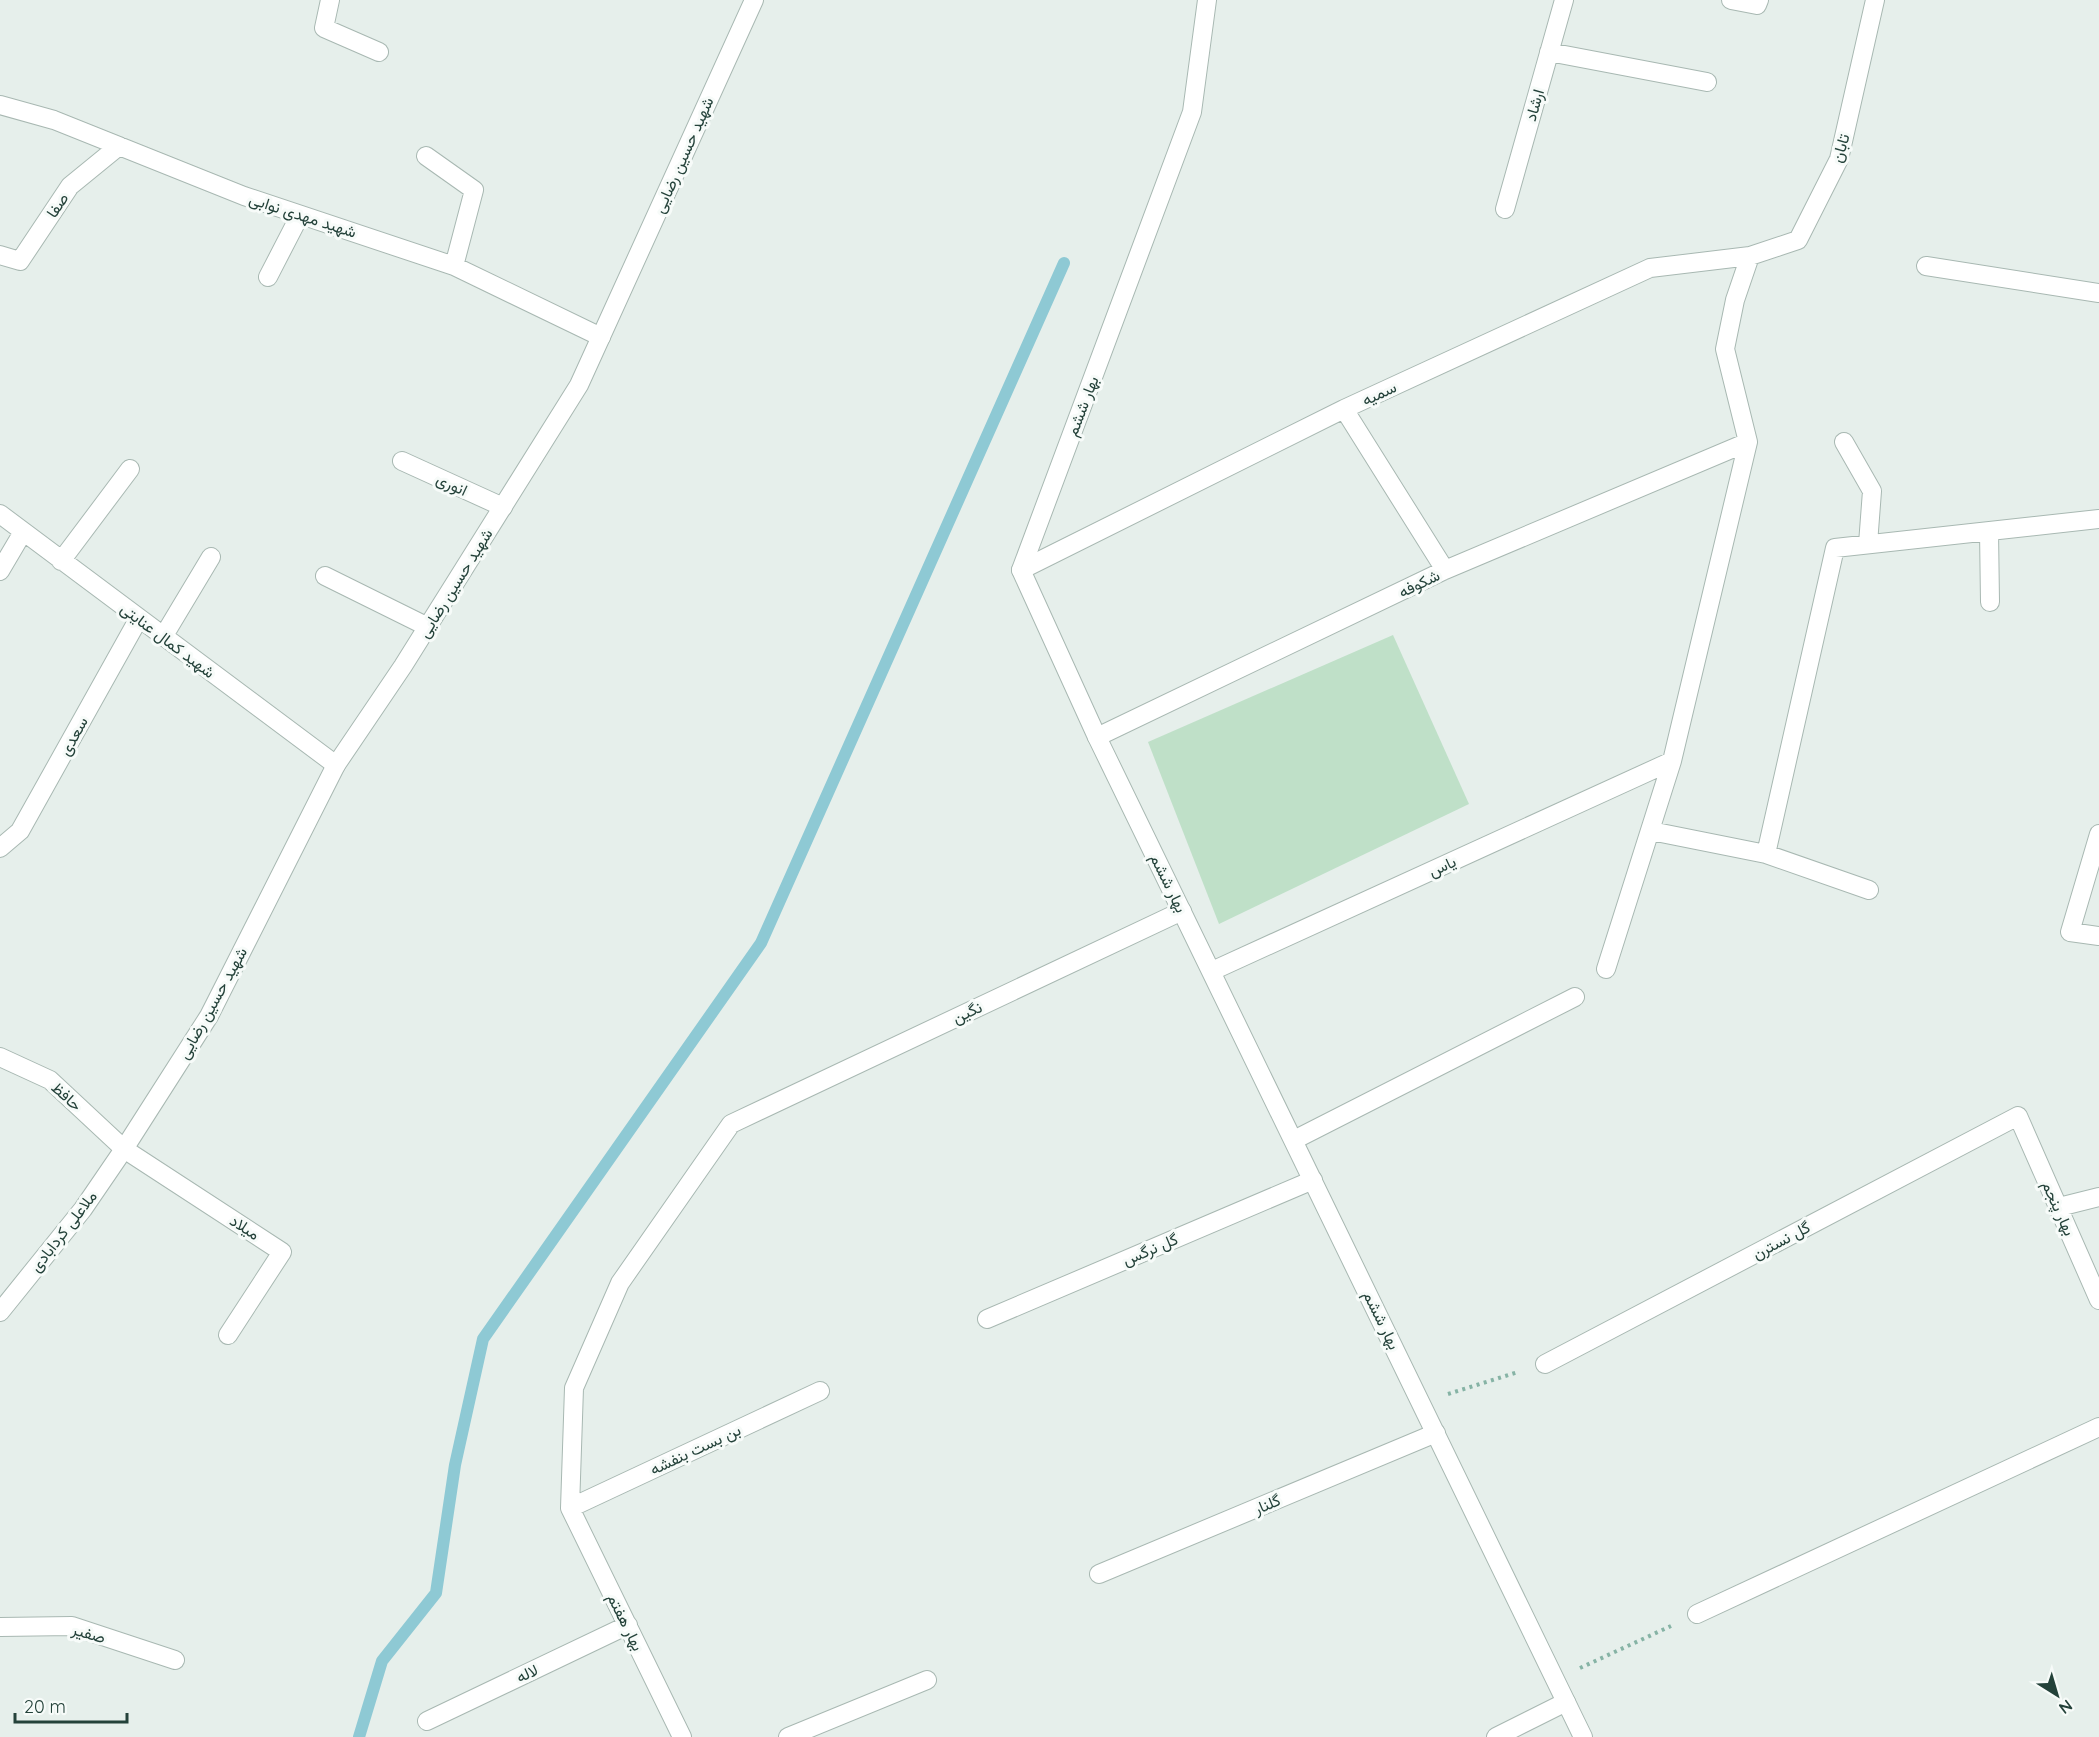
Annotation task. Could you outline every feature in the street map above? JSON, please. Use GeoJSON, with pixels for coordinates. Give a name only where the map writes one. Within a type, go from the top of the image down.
{"type":"FeatureCollection","features":[{"type":"Feature","properties":{"kind":"street"},"geometry":{"type":"LineString","coordinates":[[330,0],[324,28],[379,52]]}},
{"type":"Feature","properties":{"kind":"street","name":"شهید حسین رضایی"},"geometry":{"type":"LineString","coordinates":[[124,1149],[209,1016],[336,765],[428,627],[579,385],[754,0]]}},
{"type":"Feature","properties":{"kind":"street","name":"بهار ششم"},"geometry":{"type":"LineString","coordinates":[[1207,0],[1192,112],[1021,570],[1097,738],[1583,1737]]}},
{"type":"Feature","properties":{"kind":"street","name":"ارشاد"},"geometry":{"type":"LineString","coordinates":[[1505,210],[1564,0]]}},
{"type":"Feature","properties":{"kind":"street"},"geometry":{"type":"LineString","coordinates":[[1731,0],[1757,5],[1759,0]]}},
{"type":"Feature","properties":{"kind":"street","name":"تابان"},"geometry":{"type":"LineString","coordinates":[[1750,256],[1798,240],[1839,159],[1875,0]]}},
{"type":"Feature","properties":{"kind":"street"},"geometry":{"type":"LineString","coordinates":[[1549,52],[1707,82]]}},
{"type":"Feature","properties":{"kind":"street","name":"شهید مهدی نوابی"},"geometry":{"type":"LineString","coordinates":[[0,105],[54,120],[244,196],[454,266],[601,337]]}},
{"type":"Feature","properties":{"kind":"street","name":"صفا"},"geometry":{"type":"LineString","coordinates":[[0,255],[20,261],[70,186],[119,146]]}},
{"type":"Feature","properties":{"kind":"street"},"geometry":{"type":"LineString","coordinates":[[426,156],[474,190],[454,266]]}},
{"type":"Feature","properties":{"kind":"street"},"geometry":{"type":"LineString","coordinates":[[268,277],[300,214]]}},
{"type":"Feature","properties":{"kind":"street"},"geometry":{"type":"LineString","coordinates":[[1606,969],[1672,761],[1748,442],[1725,349],[1735,300],[1750,256]]}},
{"type":"Feature","properties":{"kind":"street","name":"سمیه"},"geometry":{"type":"LineString","coordinates":[[1021,570],[1344,409],[1650,268],[1750,256]]}},
{"type":"Feature","properties":{"kind":"street"},"geometry":{"type":"LineString","coordinates":[[1926,266],[2099,293]]}},
{"type":"Feature","properties":{"kind":"street"},"geometry":{"type":"LineString","coordinates":[[1344,409],[1445,570]]}},
{"type":"Feature","properties":{"kind":"street","name":"شکوفه"},"geometry":{"type":"LineString","coordinates":[[1097,738],[1445,570],[1748,442]]}},
{"type":"Feature","properties":{"kind":"street"},"geometry":{"type":"LineString","coordinates":[[1844,442],[1872,491],[1868,544]]}},
{"type":"Feature","properties":{"kind":"street","name":"انوری"},"geometry":{"type":"LineString","coordinates":[[402,461],[503,507]]}},
{"type":"Feature","properties":{"kind":"street"},"geometry":{"type":"LineString","coordinates":[[61,561],[130,469]]}},
{"type":"Feature","properties":{"kind":"street","name":"شهید کمال عنایتی"},"geometry":{"type":"LineString","coordinates":[[0,514],[336,765]]}},
{"type":"Feature","properties":{"kind":"street"},"geometry":{"type":"LineString","coordinates":[[1766,854],[1835,548],[2099,519]]}},
{"type":"Feature","properties":{"kind":"street"},"geometry":{"type":"LineString","coordinates":[[1989,531],[1990,602]]}},
{"type":"Feature","properties":{"kind":"street"},"geometry":{"type":"LineString","coordinates":[[0,571],[23,532]]}},
{"type":"Feature","properties":{"kind":"street"},"geometry":{"type":"LineString","coordinates":[[164,637],[211,557]]}},
{"type":"Feature","properties":{"kind":"street"},"geometry":{"type":"LineString","coordinates":[[325,576],[428,627]]}},
{"type":"Feature","properties":{"kind":"street","name":"سعدی"},"geometry":{"type":"LineString","coordinates":[[0,848],[20,831],[139,618]]}},
{"type":"Feature","properties":{"kind":"street","name":"یاس"},"geometry":{"type":"LineString","coordinates":[[1212,971],[1672,761]]}},
{"type":"Feature","properties":{"kind":"street"},"geometry":{"type":"LineString","coordinates":[[1651,831],[1766,854],[1869,890]]}},
{"type":"Feature","properties":{"kind":"street"},"geometry":{"type":"LineString","coordinates":[[2099,834],[2070,932],[2099,936]]}},
{"type":"Feature","properties":{"kind":"street","name":"نگین"},"geometry":{"type":"LineString","coordinates":[[570,1508],[574,1388],[620,1283],[731,1124],[1182,910]]}},
{"type":"Feature","properties":{"kind":"street"},"geometry":{"type":"LineString","coordinates":[[1294,1140],[1575,997]]}},
{"type":"Feature","properties":{"kind":"street","name":"حافظ"},"geometry":{"type":"LineString","coordinates":[[0,1057],[50,1080],[124,1149]]}},
{"type":"Feature","properties":{"kind":"street","name":"بهار پنجم"},"geometry":{"type":"LineString","coordinates":[[2018,1116],[2099,1300]]}},
{"type":"Feature","properties":{"kind":"street","name":"گل نسترن"},"geometry":{"type":"LineString","coordinates":[[1545,1364],[2018,1116]]}},
{"type":"Feature","properties":{"kind":"street","name":"ملاعلی کردابادی"},"geometry":{"type":"LineString","coordinates":[[0,1312],[83,1209],[124,1149]]}},
{"type":"Feature","properties":{"kind":"street","name":"میلاد"},"geometry":{"type":"LineString","coordinates":[[124,1149],[282,1252],[228,1335]]}},
{"type":"Feature","properties":{"kind":"street","name":"گل نرگس"},"geometry":{"type":"LineString","coordinates":[[987,1319],[1313,1180]]}},
{"type":"Feature","properties":{"kind":"street"},"geometry":{"type":"LineString","coordinates":[[2058,1207],[2099,1197]]}},
{"type":"Feature","properties":{"kind":"street","name":"بن بست بنفشه"},"geometry":{"type":"LineString","coordinates":[[570,1508],[820,1391]]}},
{"type":"Feature","properties":{"kind":"street"},"geometry":{"type":"LineString","coordinates":[[1697,1614],[2099,1427]]}},
{"type":"Feature","properties":{"kind":"street","name":"گلنار"},"geometry":{"type":"LineString","coordinates":[[1099,1574],[1436,1433]]}},
{"type":"Feature","properties":{"kind":"street","name":"بهار هفتم"},"geometry":{"type":"LineString","coordinates":[[570,1508],[682,1737]]}},
{"type":"Feature","properties":{"kind":"street","name":"لاله"},"geometry":{"type":"LineString","coordinates":[[427,1721],[628,1625]]}},
{"type":"Feature","properties":{"kind":"street","name":"صفیر"},"geometry":{"type":"LineString","coordinates":[[0,1627],[72,1626],[175,1660]]}},
{"type":"Feature","properties":{"kind":"street"},"geometry":{"type":"LineString","coordinates":[[788,1737],[927,1680]]}},
{"type":"Feature","properties":{"kind":"street"},"geometry":{"type":"LineString","coordinates":[[1496,1737],[1566,1702]]}},
{"type":"Feature","properties":{"kind":"path"},"geometry":{"type":"LineString","coordinates":[[1421,1402],[1545,1364]]}},
{"type":"Feature","properties":{"kind":"path"},"geometry":{"type":"LineString","coordinates":[[1555,1679],[1697,1614]]}},
{"type":"Feature","properties":{"kind":"green space"},"geometry":{"type":"Polygon","coordinates":[[[1393,635],[1469,804],[1219,924],[1148,742],[1393,635]]]}},
{"type":"Feature","properties":{"kind":"waterway"},"geometry":{"type":"LineString","coordinates":[[359,1737],[382,1661],[436,1593],[455,1465],[483,1339],[761,943],[1064,263]]}}]}
